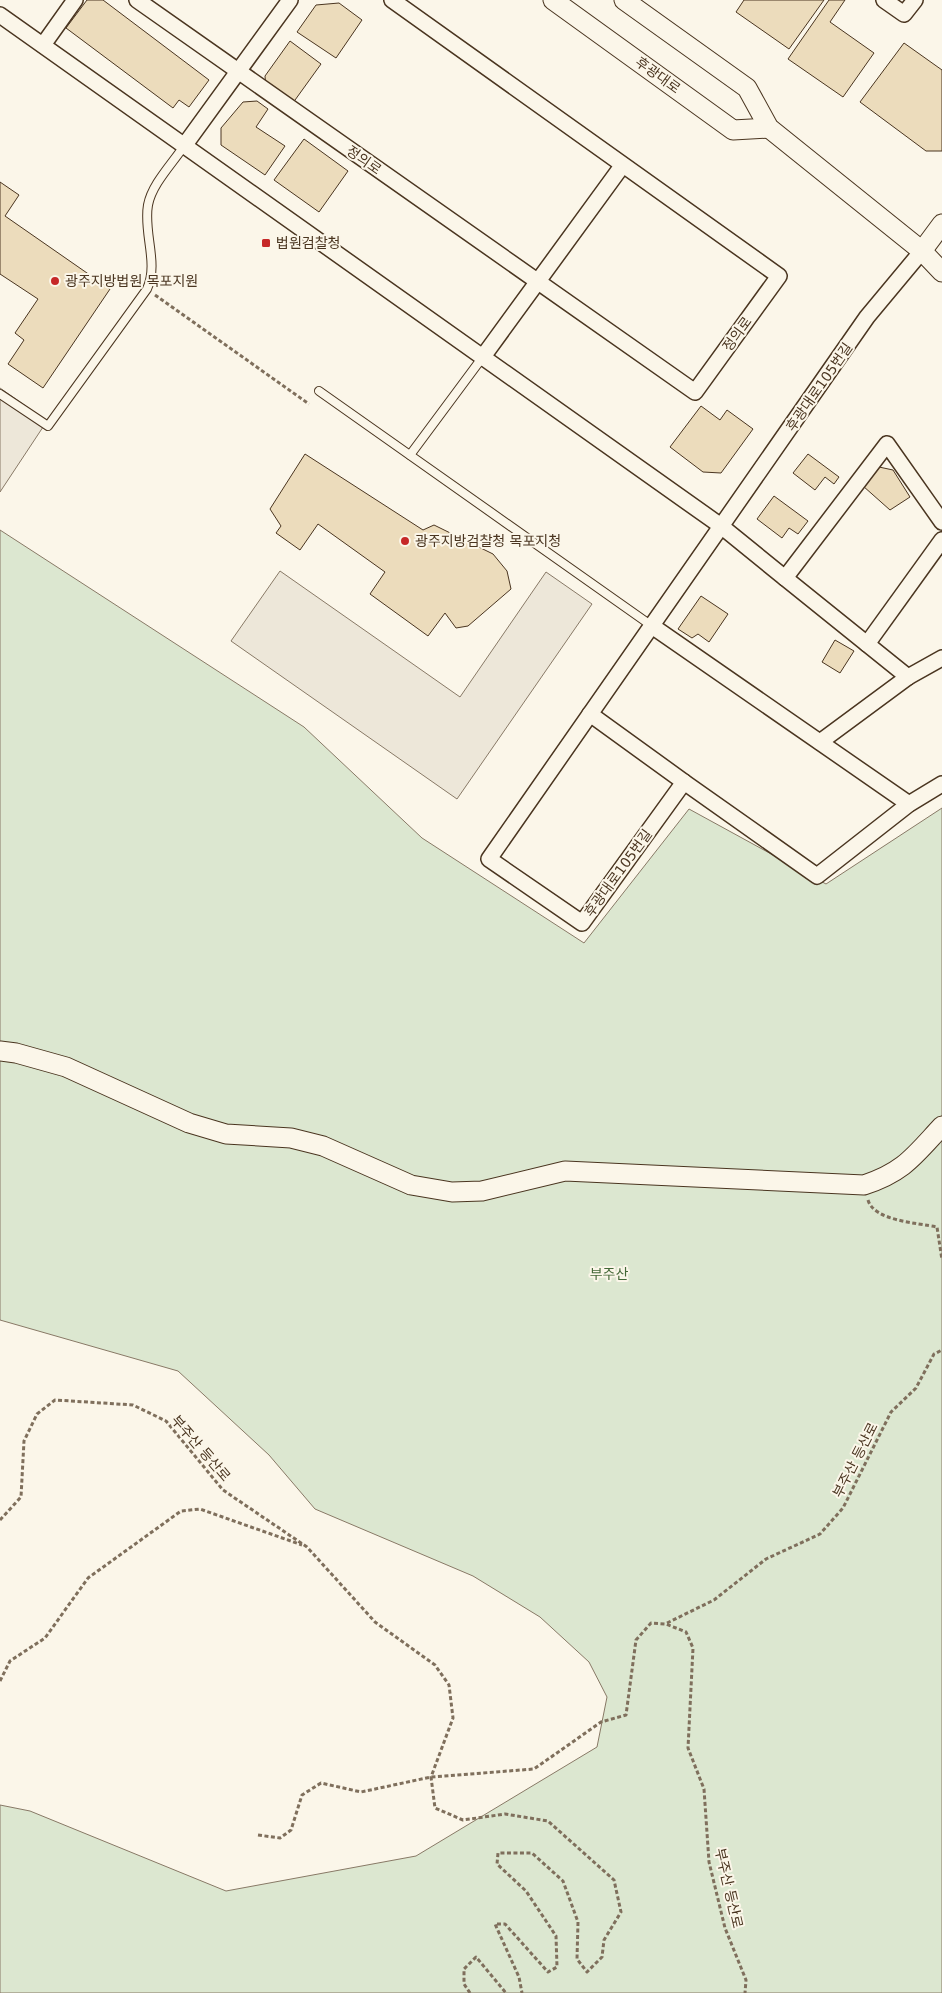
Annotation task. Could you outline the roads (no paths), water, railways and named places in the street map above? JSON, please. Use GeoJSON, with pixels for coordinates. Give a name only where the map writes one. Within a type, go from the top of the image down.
{"type":"FeatureCollection","features":[{"type":"Feature","properties":{"kind":"street"},"geometry":{"type":"LineString","coordinates":[[43,45],[75,0]]}},
{"type":"Feature","properties":{"kind":"street","name":"정의로"},"geometry":{"type":"LineString","coordinates":[[137,0],[694,392],[779,276],[622,166],[392,0]]}},
{"type":"Feature","properties":{"kind":"street"},"geometry":{"type":"LineString","coordinates":[[184,146],[290,0]]}},
{"type":"Feature","properties":{"kind":"street","name":"후광대로"},"geometry":{"type":"LineString","coordinates":[[553,0],[733,130],[769,128]]}},
{"type":"Feature","properties":{"kind":"street"},"geometry":{"type":"LineString","coordinates":[[624,0],[747,88],[769,128],[922,251],[942,272]]}},
{"type":"Feature","properties":{"kind":"street"},"geometry":{"type":"LineString","coordinates":[[884,0],[904,14],[915,0]]}},
{"type":"Feature","properties":{"kind":"street"},"geometry":{"type":"LineString","coordinates":[[0,15],[721,526],[908,677]]}},
{"type":"Feature","properties":{"kind":"street"},"geometry":{"type":"LineString","coordinates":[[482,358],[622,166]]}},
{"type":"Feature","properties":{"kind":"street"},"geometry":{"type":"LineString","coordinates":[[922,251],[942,224]]}},
{"type":"Feature","properties":{"kind":"street","name":"후광대로105번길"},"geometry":{"type":"LineString","coordinates":[[684,782],[582,923],[489,859],[867,317],[922,251]]}},
{"type":"Feature","properties":{"kind":"street"},"geometry":{"type":"LineString","coordinates":[[785,578],[887,444],[942,522]]}},
{"type":"Feature","properties":{"kind":"street"},"geometry":{"type":"LineString","coordinates":[[867,644],[942,540]]}},
{"type":"Feature","properties":{"kind":"street"},"geometry":{"type":"LineString","coordinates":[[652,626],[908,804]]}},
{"type":"Feature","properties":{"kind":"street"},"geometry":{"type":"LineString","coordinates":[[820,742],[908,677],[942,658]]}},
{"type":"Feature","properties":{"kind":"street"},"geometry":{"type":"LineString","coordinates":[[590,714],[817,876],[908,804],[942,784]]}},
{"type":"Feature","properties":{"kind":"street"},"geometry":{"type":"LineString","coordinates":[[0,1051],[16,1053],[66,1067],[189,1123],[226,1134],[292,1138],[323,1146],[411,1185],[452,1192],[482,1191],[565,1171],[864,1185],[888,1177],[910,1162],[942,1126]]}},
{"type":"Feature","properties":{"kind":"lane"},"geometry":{"type":"LineString","coordinates":[[0,394],[48,426],[147,289],[151,280],[152,270],[146,219],[148,204],[152,193],[184,146]]}},
{"type":"Feature","properties":{"kind":"lane"},"geometry":{"type":"LineString","coordinates":[[410,455],[482,358]]}},
{"type":"Feature","properties":{"kind":"lane"},"geometry":{"type":"LineString","coordinates":[[318,390],[652,626]]}},
{"type":"Feature","properties":{"kind":"place","name":"법원검찰청"},"geometry":{"type":"Point","coordinates":[266,243]}},
{"type":"Feature","properties":{"kind":"place","name":"광주지방법원 목포지원"},"geometry":{"type":"Point","coordinates":[55,281]}},
{"type":"Feature","properties":{"kind":"place","name":"광주지방검찰청 목포지청"},"geometry":{"type":"Point","coordinates":[405,541]}},
{"type":"Feature","properties":{"kind":"park label","name":"부주산"},"geometry":{"type":"Point","coordinates":[609,1274]}}]}
